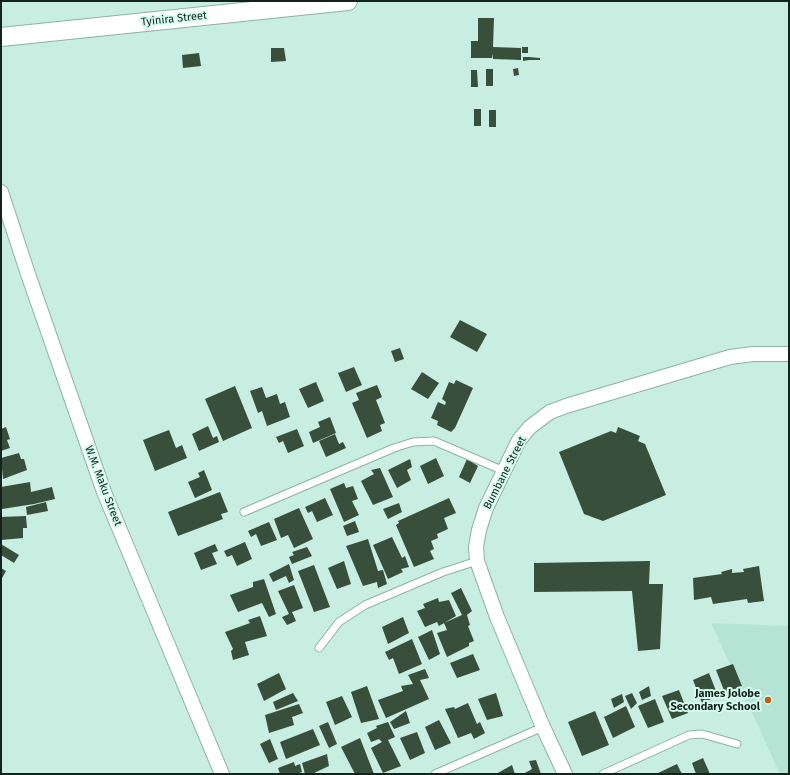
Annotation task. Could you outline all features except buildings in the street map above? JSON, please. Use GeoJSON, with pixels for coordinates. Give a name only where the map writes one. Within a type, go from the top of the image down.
{"type":"FeatureCollection","features":[{"type":"Feature","properties":{"kind":"street","name":"Tyinira Street"},"geometry":{"type":"LineString","coordinates":[[1,37],[241,9],[348,1]]}},
{"type":"Feature","properties":{"kind":"street","name":"W.M. Maku Street"},"geometry":{"type":"LineString","coordinates":[[1,192],[104,492],[222,774]]}},
{"type":"Feature","properties":{"kind":"street","name":"Bumbane Street"},"geometry":{"type":"LineString","coordinates":[[565,774],[543,727],[498,618],[477,561],[476,547],[479,530],[486,508],[519,440],[530,426],[550,412],[566,406],[730,357],[753,354],[789,354]]}},
{"type":"Feature","properties":{"kind":"lane"},"geometry":{"type":"LineString","coordinates":[[244,512],[394,448],[412,442],[434,442],[504,471]]}},
{"type":"Feature","properties":{"kind":"lane"},"geometry":{"type":"LineString","coordinates":[[319,648],[339,622],[366,605],[457,566],[477,561]]}},
{"type":"Feature","properties":{"kind":"lane"},"geometry":{"type":"LineString","coordinates":[[436,774],[543,727]]}},
{"type":"Feature","properties":{"kind":"lane"},"geometry":{"type":"LineString","coordinates":[[603,774],[689,735],[702,734],[737,744]]}},
{"type":"Feature","properties":{"kind":"shaded area","name":"James Jolobe Secondary School"},"geometry":{"type":"Polygon","coordinates":[[[711,623],[789,626],[789,774],[780,774],[711,623]]]}},
{"type":"Feature","properties":{"kind":"place","name":"James Jolobe Secondary School"},"geometry":{"type":"Point","coordinates":[768,700]}}]}
